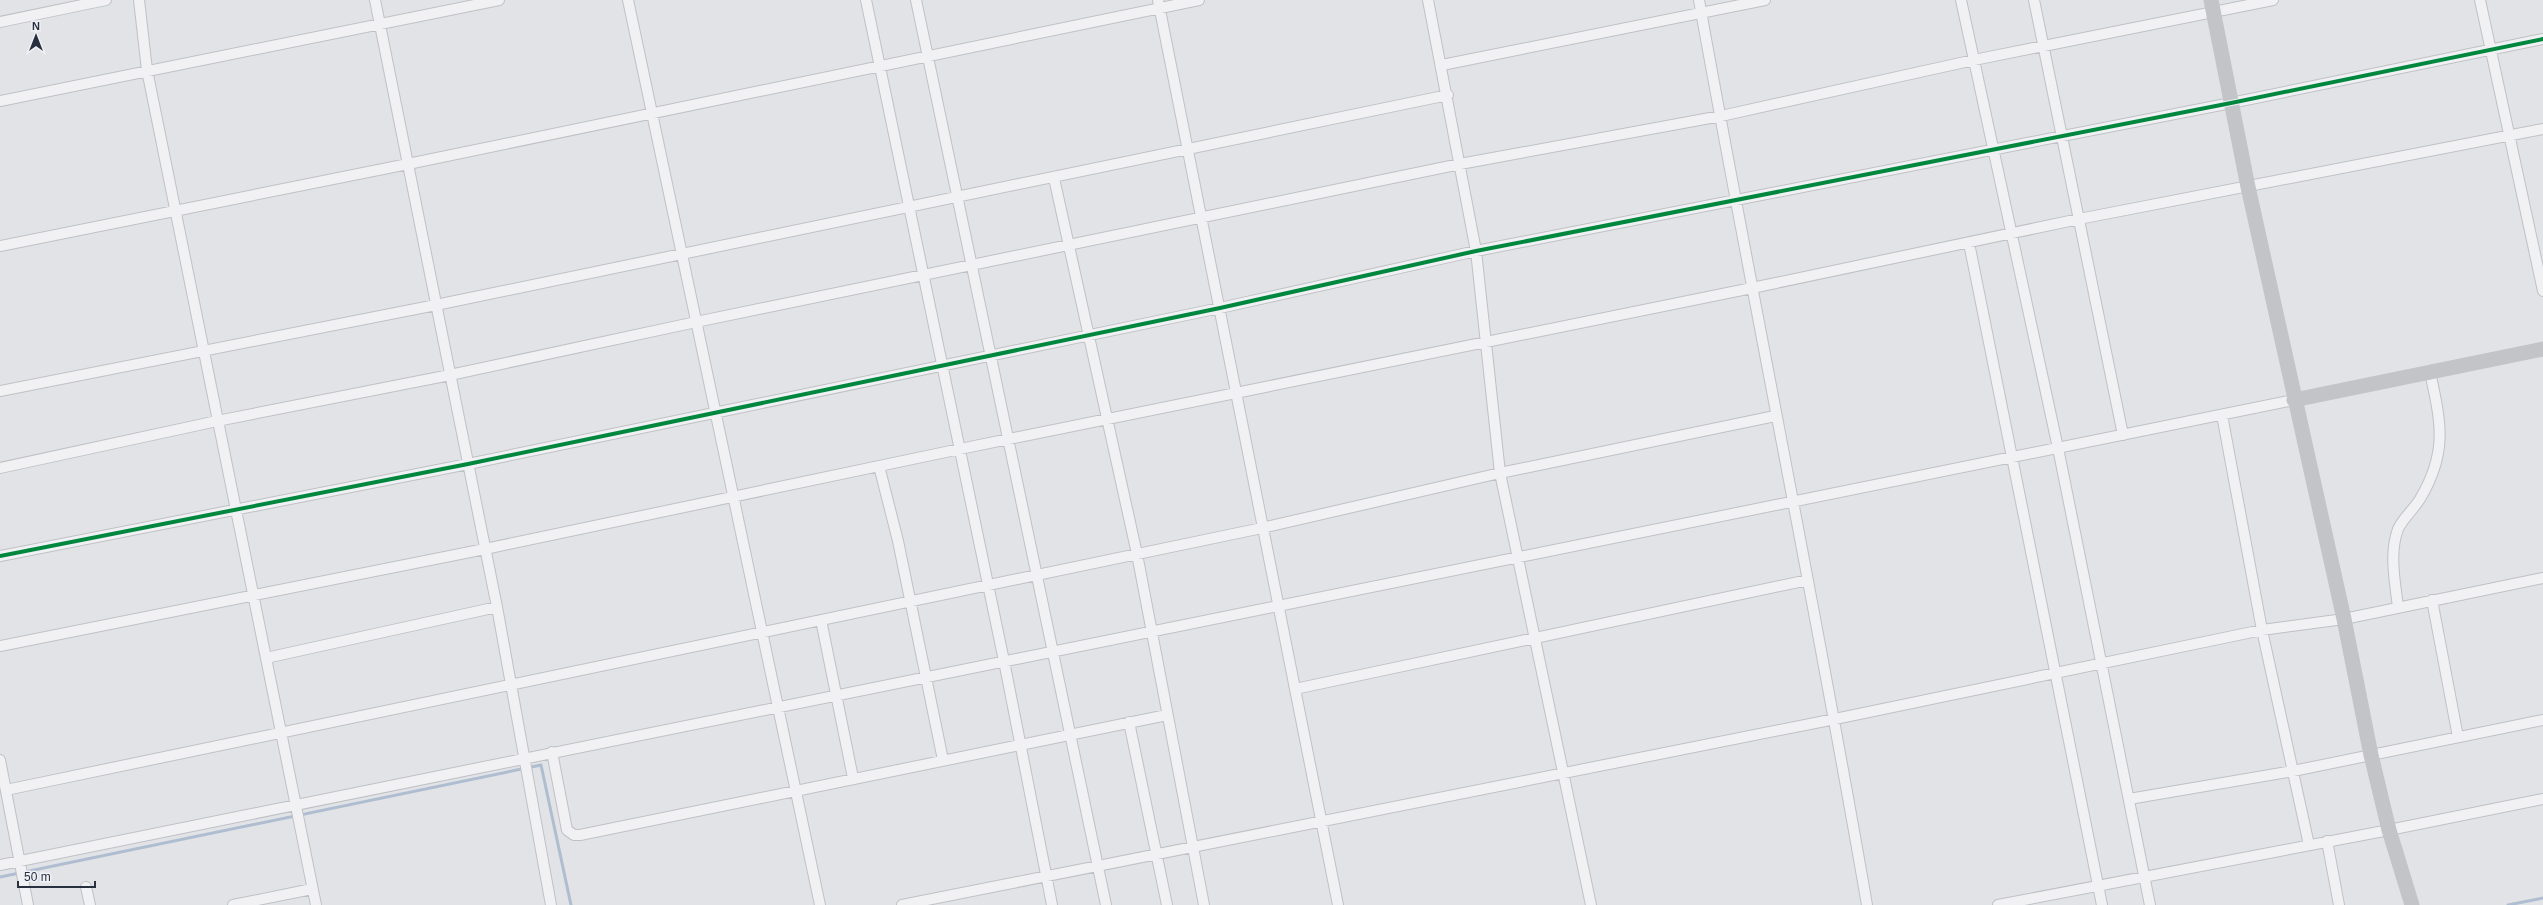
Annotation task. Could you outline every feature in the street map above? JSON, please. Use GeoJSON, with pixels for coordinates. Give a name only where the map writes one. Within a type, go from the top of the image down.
{"type":"FeatureCollection","features":[{"type":"Feature","properties":{"kind":"street"},"geometry":{"type":"LineString","coordinates":[[0,22],[106,0]]}},
{"type":"Feature","properties":{"kind":"street"},"geometry":{"type":"LineString","coordinates":[[139,0],[147,70],[202,349],[254,594],[316,905]]}},
{"type":"Feature","properties":{"kind":"street"},"geometry":{"type":"LineString","coordinates":[[375,0],[497,607],[551,905]]}},
{"type":"Feature","properties":{"kind":"street"},"geometry":{"type":"LineString","coordinates":[[0,101],[147,70],[380,26],[499,0]]}},
{"type":"Feature","properties":{"kind":"street"},"geometry":{"type":"LineString","coordinates":[[628,0],[820,905]]}},
{"type":"Feature","properties":{"kind":"street"},"geometry":{"type":"LineString","coordinates":[[866,0],[925,276],[1004,661],[1052,905]]}},
{"type":"Feature","properties":{"kind":"street"},"geometry":{"type":"LineString","coordinates":[[916,0],[970,266],[991,355],[1106,905]]}},
{"type":"Feature","properties":{"kind":"street"},"geometry":{"type":"LineString","coordinates":[[0,246],[880,67],[1158,4],[1200,0]]}},
{"type":"Feature","properties":{"kind":"street"},"geometry":{"type":"LineString","coordinates":[[1428,0],[1448,96],[1476,251],[1487,340],[1500,474],[1591,905]]}},
{"type":"Feature","properties":{"kind":"street"},"geometry":{"type":"LineString","coordinates":[[1699,0],[1775,416],[1835,719],[1867,905]]}},
{"type":"Feature","properties":{"kind":"street"},"geometry":{"type":"LineString","coordinates":[[1442,65],[1765,0]]}},
{"type":"Feature","properties":{"kind":"street"},"geometry":{"type":"LineString","coordinates":[[1961,0],[1994,150],[2010,234],[2058,448],[2150,905]]}},
{"type":"Feature","properties":{"kind":"street"},"geometry":{"type":"LineString","coordinates":[[2034,0],[2123,435]]}},
{"type":"Feature","properties":{"kind":"street"},"geometry":{"type":"LineString","coordinates":[[0,468],[217,421],[450,375],[696,322],[925,276],[1460,164],[1721,116],[2043,46],[2212,6],[2272,0]]}},
{"type":"Feature","properties":{"kind":"street"},"geometry":{"type":"LineString","coordinates":[[2480,0],[2508,136],[2543,291]]}},
{"type":"Feature","properties":{"kind":"street"},"geometry":{"type":"LineString","coordinates":[[1158,4],[1220,308],[1235,392],[1338,905]]}},
{"type":"Feature","properties":{"kind":"street"},"geometry":{"type":"LineString","coordinates":[[2212,6],[2248,187],[2294,400],[2344,619],[2371,755],[2389,830],[2412,905]]}},
{"type":"Feature","properties":{"kind":"street"},"geometry":{"type":"LineString","coordinates":[[0,556],[468,464],[1088,334],[1220,308],[1476,251],[1736,202],[2543,39]]}},
{"type":"Feature","properties":{"kind":"street"},"geometry":{"type":"LineString","coordinates":[[0,391],[202,349],[436,305],[682,252],[910,208],[1448,96]]}},
{"type":"Feature","properties":{"kind":"street"},"geometry":{"type":"LineString","coordinates":[[0,646],[734,498],[1008,439],[1487,340],[1752,288],[2079,219],[2543,129]]}},
{"type":"Feature","properties":{"kind":"street"},"geometry":{"type":"LineString","coordinates":[[1054,178],[1137,554],[1167,715],[1194,846],[1204,905]]}},
{"type":"Feature","properties":{"kind":"street"},"geometry":{"type":"LineString","coordinates":[[1969,243],[2102,905]]}},
{"type":"Feature","properties":{"kind":"street"},"geometry":{"type":"LineString","coordinates":[[0,865],[2543,349]]}},
{"type":"Feature","properties":{"kind":"street"},"geometry":{"type":"LineString","coordinates":[[2398,607],[2393,553],[2399,528],[2420,498],[2435,466],[2441,439],[2439,414],[2430,372]]}},
{"type":"Feature","properties":{"kind":"street"},"geometry":{"type":"LineString","coordinates":[[2222,415],[2262,630],[2309,845]]}},
{"type":"Feature","properties":{"kind":"street"},"geometry":{"type":"LineString","coordinates":[[6,790],[1262,528],[1500,474],[1775,416]]}},
{"type":"Feature","properties":{"kind":"street"},"geometry":{"type":"LineString","coordinates":[[879,466],[910,602],[943,760]]}},
{"type":"Feature","properties":{"kind":"street"},"geometry":{"type":"LineString","coordinates":[[902,905],[1563,772],[1835,719],[2102,665],[2262,630],[2344,619],[2543,578]]}},
{"type":"Feature","properties":{"kind":"street"},"geometry":{"type":"LineString","coordinates":[[1295,689],[1808,580]]}},
{"type":"Feature","properties":{"kind":"street"},"geometry":{"type":"LineString","coordinates":[[2432,600],[2458,738]]}},
{"type":"Feature","properties":{"kind":"street"},"geometry":{"type":"LineString","coordinates":[[266,658],[497,607]]}},
{"type":"Feature","properties":{"kind":"street"},"geometry":{"type":"LineString","coordinates":[[821,620],[853,778]]}},
{"type":"Feature","properties":{"kind":"street"},"geometry":{"type":"LineString","coordinates":[[552,752],[568,830],[574,835],[1167,715]]}},
{"type":"Feature","properties":{"kind":"street"},"geometry":{"type":"LineString","coordinates":[[2129,799],[2293,771],[2543,720]]}},
{"type":"Feature","properties":{"kind":"street"},"geometry":{"type":"LineString","coordinates":[[1130,722],[1168,905]]}},
{"type":"Feature","properties":{"kind":"street"},"geometry":{"type":"LineString","coordinates":[[0,760],[28,905]]}},
{"type":"Feature","properties":{"kind":"street"},"geometry":{"type":"LineString","coordinates":[[1998,905],[2389,830],[2543,798]]}},
{"type":"Feature","properties":{"kind":"street"},"geometry":{"type":"LineString","coordinates":[[2327,841],[2339,905]]}},
{"type":"Feature","properties":{"kind":"street"},"geometry":{"type":"LineString","coordinates":[[86,887],[90,905]]}},
{"type":"Feature","properties":{"kind":"street"},"geometry":{"type":"LineString","coordinates":[[232,905],[312,888]]}},
{"type":"Feature","properties":{"kind":"waterway"},"geometry":{"type":"LineString","coordinates":[[0,877],[541,765],[571,905]]}},
{"type":"Feature","properties":{"kind":"waterway"},"geometry":{"type":"LineString","coordinates":[[2508,905],[2543,898]]}},
{"type":"Feature","properties":{"kind":"cycle path"},"geometry":{"type":"LineString","coordinates":[[0,556],[468,464],[1220,308],[1476,251],[2231,103],[2543,39]]}}]}
